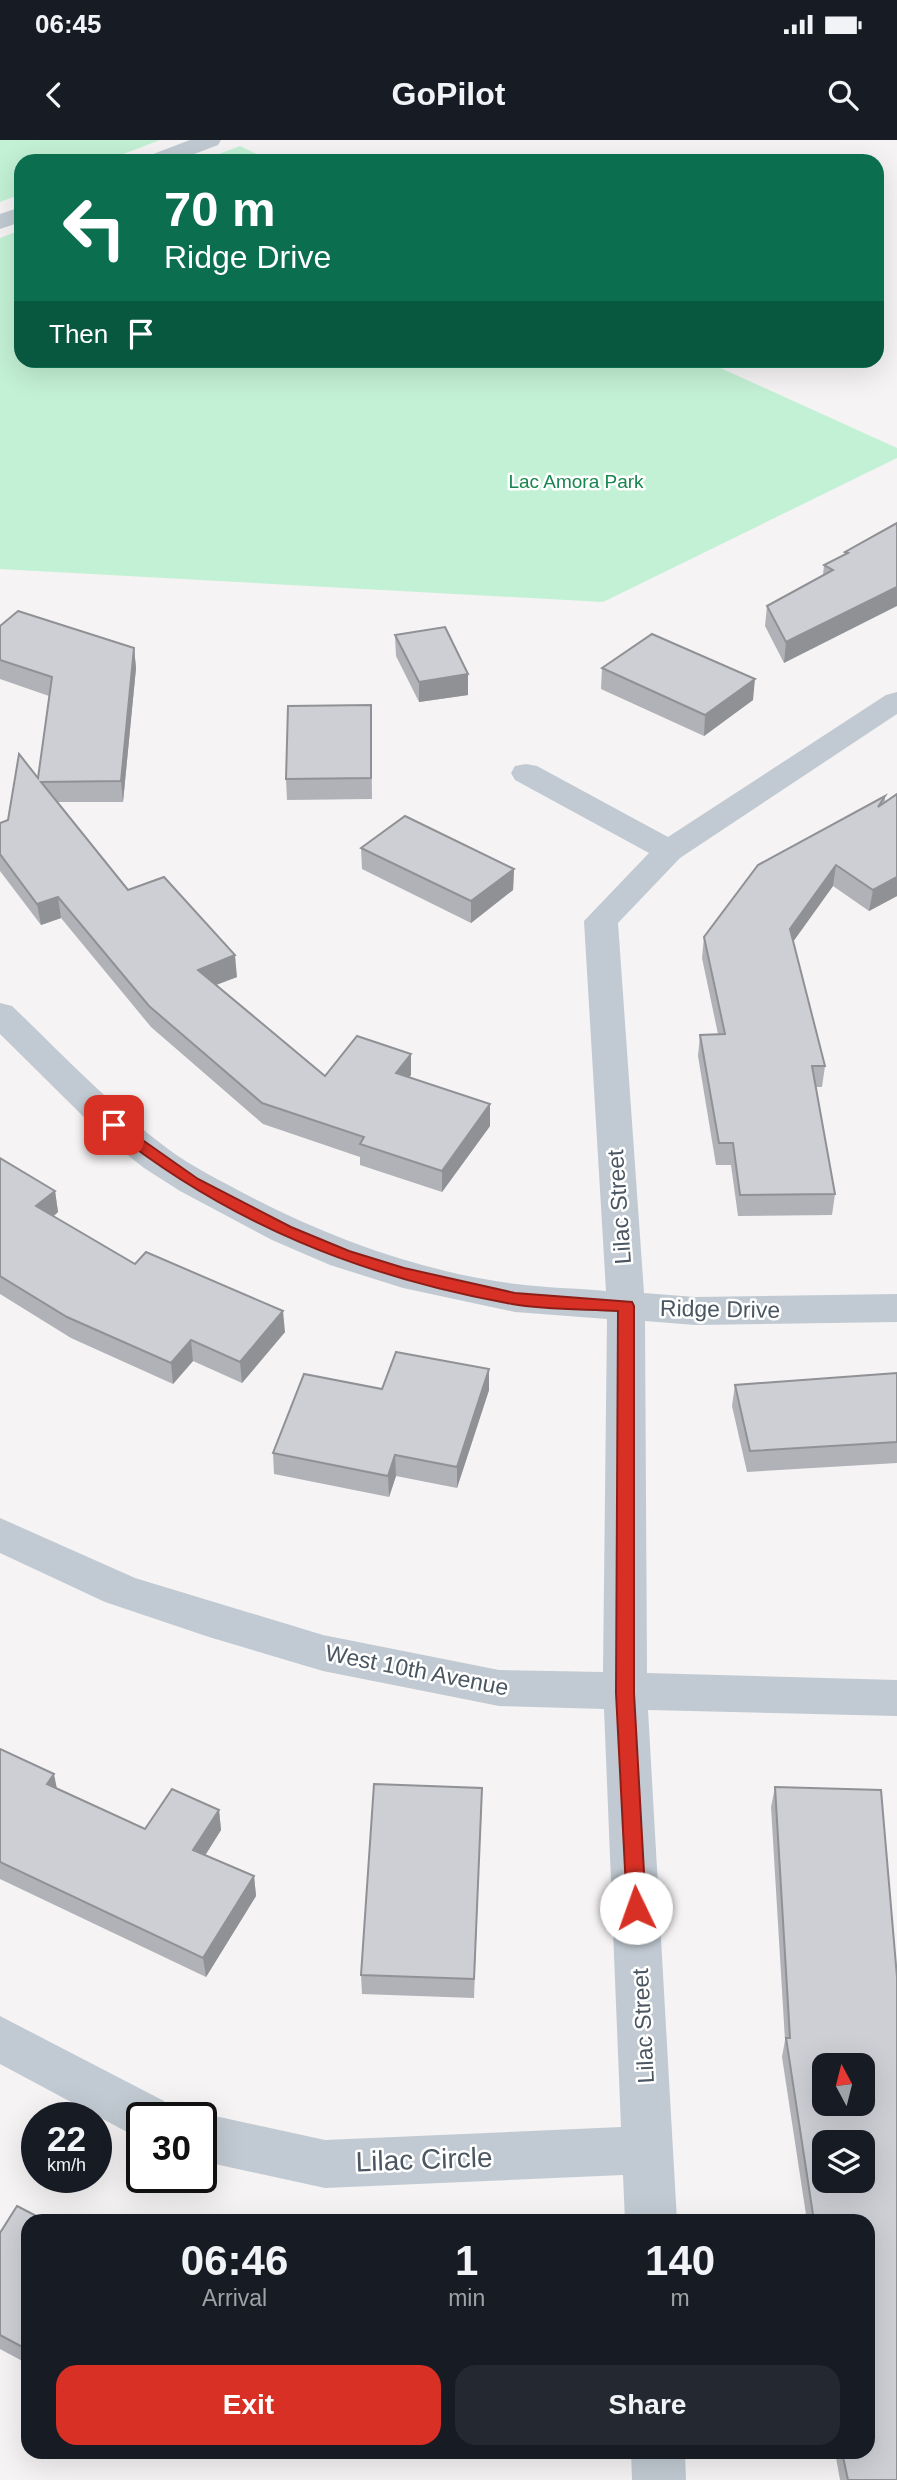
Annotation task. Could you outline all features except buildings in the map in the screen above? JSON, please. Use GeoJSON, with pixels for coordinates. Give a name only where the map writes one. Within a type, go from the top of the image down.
{"type":"FeatureCollection","features":[{"type":"Feature","properties":{"kind":"street"},"geometry":{"type":"LineString","coordinates":[[174,154],[210,140]]}},
{"type":"Feature","properties":{"kind":"street","name":"Lilac Street"},"geometry":{"type":"LineString","coordinates":[[651,2214],[625,1693],[626,1306],[601,921],[669,851],[897,701]]}},
{"type":"Feature","properties":{"kind":"street"},"geometry":{"type":"LineString","coordinates":[[526,773],[669,851]]}},
{"type":"Feature","properties":{"kind":"street","name":"Ridge Drive"},"geometry":{"type":"LineString","coordinates":[[0,1014],[114,1125],[157,1159],[193,1182],[285,1231],[343,1255],[428,1279],[515,1298],[695,1311],[897,1308]]}},
{"type":"Feature","properties":{"kind":"street","name":"West 10th Avenue"},"geometry":{"type":"LineString","coordinates":[[0,1534],[120,1590],[209,1620],[323,1653],[499,1688],[897,1698]]}},
{"type":"Feature","properties":{"kind":"street"},"geometry":{"type":"LineString","coordinates":[[0,2039],[126,2107]]}},
{"type":"Feature","properties":{"kind":"street","name":"Lilac Circle"},"geometry":{"type":"LineString","coordinates":[[217,2140],[325,2164],[649,2150]]}},
{"type":"Feature","properties":{"kind":"street"},"geometry":{"type":"LineString","coordinates":[[658,2459],[659,2480]]}},
{"type":"Feature","properties":{"kind":"green space"},"geometry":{"type":"Polygon","coordinates":[[[0,140],[160,140],[123,154],[14,154],[14,197],[0,202],[0,140]]]}},
{"type":"Feature","properties":{"kind":"green space"},"geometry":{"type":"Polygon","coordinates":[[[240,146],[257,154],[219,154],[240,146]]]}},
{"type":"Feature","properties":{"kind":"green space","name":"Lac Amora Park"},"geometry":{"type":"Polygon","coordinates":[[[14,233],[14,368],[720,368],[897,448],[897,458],[603,602],[0,569],[0,238],[14,233]]]}},
{"type":"Feature","properties":{"kind":"route"},"geometry":{"type":"LineString","coordinates":[[114,1125],[157,1159],[193,1182],[285,1231],[343,1255],[403,1274],[515,1298],[626,1306],[623,1531],[625,1693],[636,1908]]}}]}
